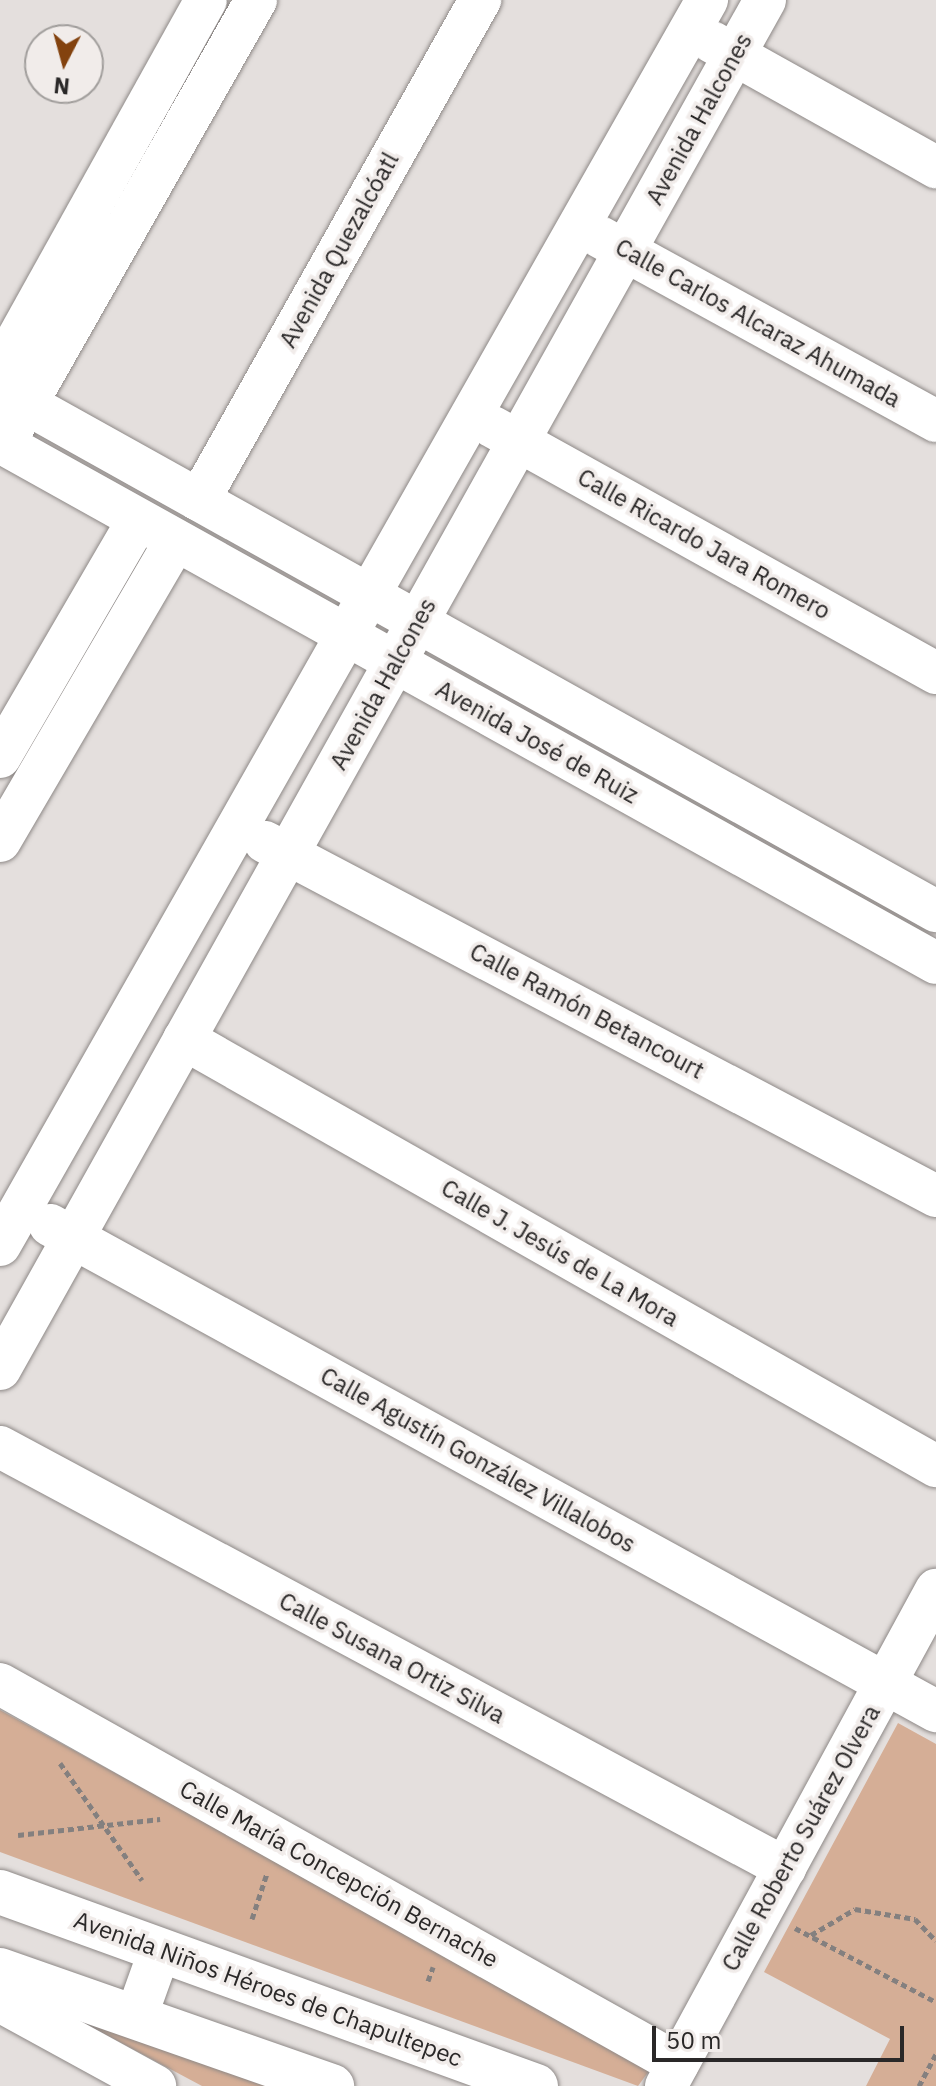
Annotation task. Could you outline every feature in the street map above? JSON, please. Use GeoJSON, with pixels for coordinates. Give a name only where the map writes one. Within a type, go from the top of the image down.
{"type":"FeatureCollection","features":[{"type":"Feature","properties":{"kind":"main road","name":"Avenida Niños Héroes de Chapultepec"},"geometry":{"type":"LineString","coordinates":[[0,1892],[536,2086]]}},
{"type":"Feature","properties":{"kind":"main road"},"geometry":{"type":"LineString","coordinates":[[0,1970],[332,2086]]}},
{"type":"Feature","properties":{"kind":"street"},"geometry":{"type":"LineString","coordinates":[[0,370],[206,0]]}},
{"type":"Feature","properties":{"kind":"street"},"geometry":{"type":"LineString","coordinates":[[2,444],[14,396],[256,0]]}},
{"type":"Feature","properties":{"kind":"street","name":"Avenida Quezalcóatl"},"geometry":{"type":"LineString","coordinates":[[199,500],[480,0]]}},
{"type":"Feature","properties":{"kind":"street","name":"Avenida Halcones"},"geometry":{"type":"LineString","coordinates":[[0,1369],[765,0]]}},
{"type":"Feature","properties":{"kind":"street"},"geometry":{"type":"LineString","coordinates":[[0,1245],[698,15],[735,55],[936,167]]}},
{"type":"Feature","properties":{"kind":"street","name":"Calle Carlos Alcaraz Ahumada"},"geometry":{"type":"LineString","coordinates":[[579,225],[936,421]]}},
{"type":"Feature","properties":{"kind":"street","name":"Avenida José de Ruiz"},"geometry":{"type":"LineString","coordinates":[[14,396],[936,911]]}},
{"type":"Feature","properties":{"kind":"street","name":"Calle Ricardo Jara Romero"},"geometry":{"type":"LineString","coordinates":[[471,415],[936,673]]}},
{"type":"Feature","properties":{"kind":"street","name":"Avenida José de Ruiz"},"geometry":{"type":"LineString","coordinates":[[2,444],[936,963]]}},
{"type":"Feature","properties":{"kind":"street"},"geometry":{"type":"LineString","coordinates":[[0,757],[13,704],[138,520]]}},
{"type":"Feature","properties":{"kind":"street"},"geometry":{"type":"LineString","coordinates":[[0,841],[175,541]]}},
{"type":"Feature","properties":{"kind":"street","name":"Calle Ramón Betancourt"},"geometry":{"type":"LineString","coordinates":[[237,828],[288,852],[936,1196]]}},
{"type":"Feature","properties":{"kind":"street","name":"Calle J. Jesús de La Mora"},"geometry":{"type":"LineString","coordinates":[[184,1039],[936,1466]]}},
{"type":"Feature","properties":{"kind":"street","name":"Calle Agustín González Villalobos"},"geometry":{"type":"LineString","coordinates":[[21,1209],[936,1711]]}},
{"type":"Feature","properties":{"kind":"street","name":"Calle Susana Ortiz Silva"},"geometry":{"type":"LineString","coordinates":[[0,1447],[785,1868]]}},
{"type":"Feature","properties":{"kind":"street","name":"Calle Roberto Suárez Olvera"},"geometry":{"type":"LineString","coordinates":[[672,2075],[936,1590]]}},
{"type":"Feature","properties":{"kind":"street","name":"Calle María Concepción Bernache"},"geometry":{"type":"LineString","coordinates":[[0,1684],[672,2075]]}},
{"type":"Feature","properties":{"kind":"street"},"geometry":{"type":"LineString","coordinates":[[136,2017],[160,1950]]}},
{"type":"Feature","properties":{"kind":"street"},"geometry":{"type":"LineString","coordinates":[[0,2001],[155,2086]]}},
{"type":"Feature","properties":{"kind":"path"},"geometry":{"type":"LineString","coordinates":[[58,1760],[142,1880]]}},
{"type":"Feature","properties":{"kind":"path"},"geometry":{"type":"LineString","coordinates":[[18,1835],[167,1818]]}},
{"type":"Feature","properties":{"kind":"path"},"geometry":{"type":"LineString","coordinates":[[252,1919],[268,1872]]}},
{"type":"Feature","properties":{"kind":"path"},"geometry":{"type":"LineString","coordinates":[[810,1935],[855,1909],[915,1919],[936,1941]]}},
{"type":"Feature","properties":{"kind":"path"},"geometry":{"type":"LineString","coordinates":[[795,1928],[936,2002]]}},
{"type":"Feature","properties":{"kind":"path"},"geometry":{"type":"LineString","coordinates":[[919,2086],[936,2054]]}},
{"type":"Feature","properties":{"kind":"shaded area"},"geometry":{"type":"Polygon","coordinates":[[[0,1710],[652,2067],[638,2086],[0,1852],[0,1710]]]}},
{"type":"Feature","properties":{"kind":"shaded area"},"geometry":{"type":"Polygon","coordinates":[[[898,1723],[936,1744],[936,2086],[866,2086],[890,2039],[764,1972],[898,1723]]]}},
{"type":"Feature","properties":{"kind":"shaded area"},"geometry":{"type":"Polygon","coordinates":[[[54,2007],[279,2086],[202,2086],[54,2007]]]}}]}
